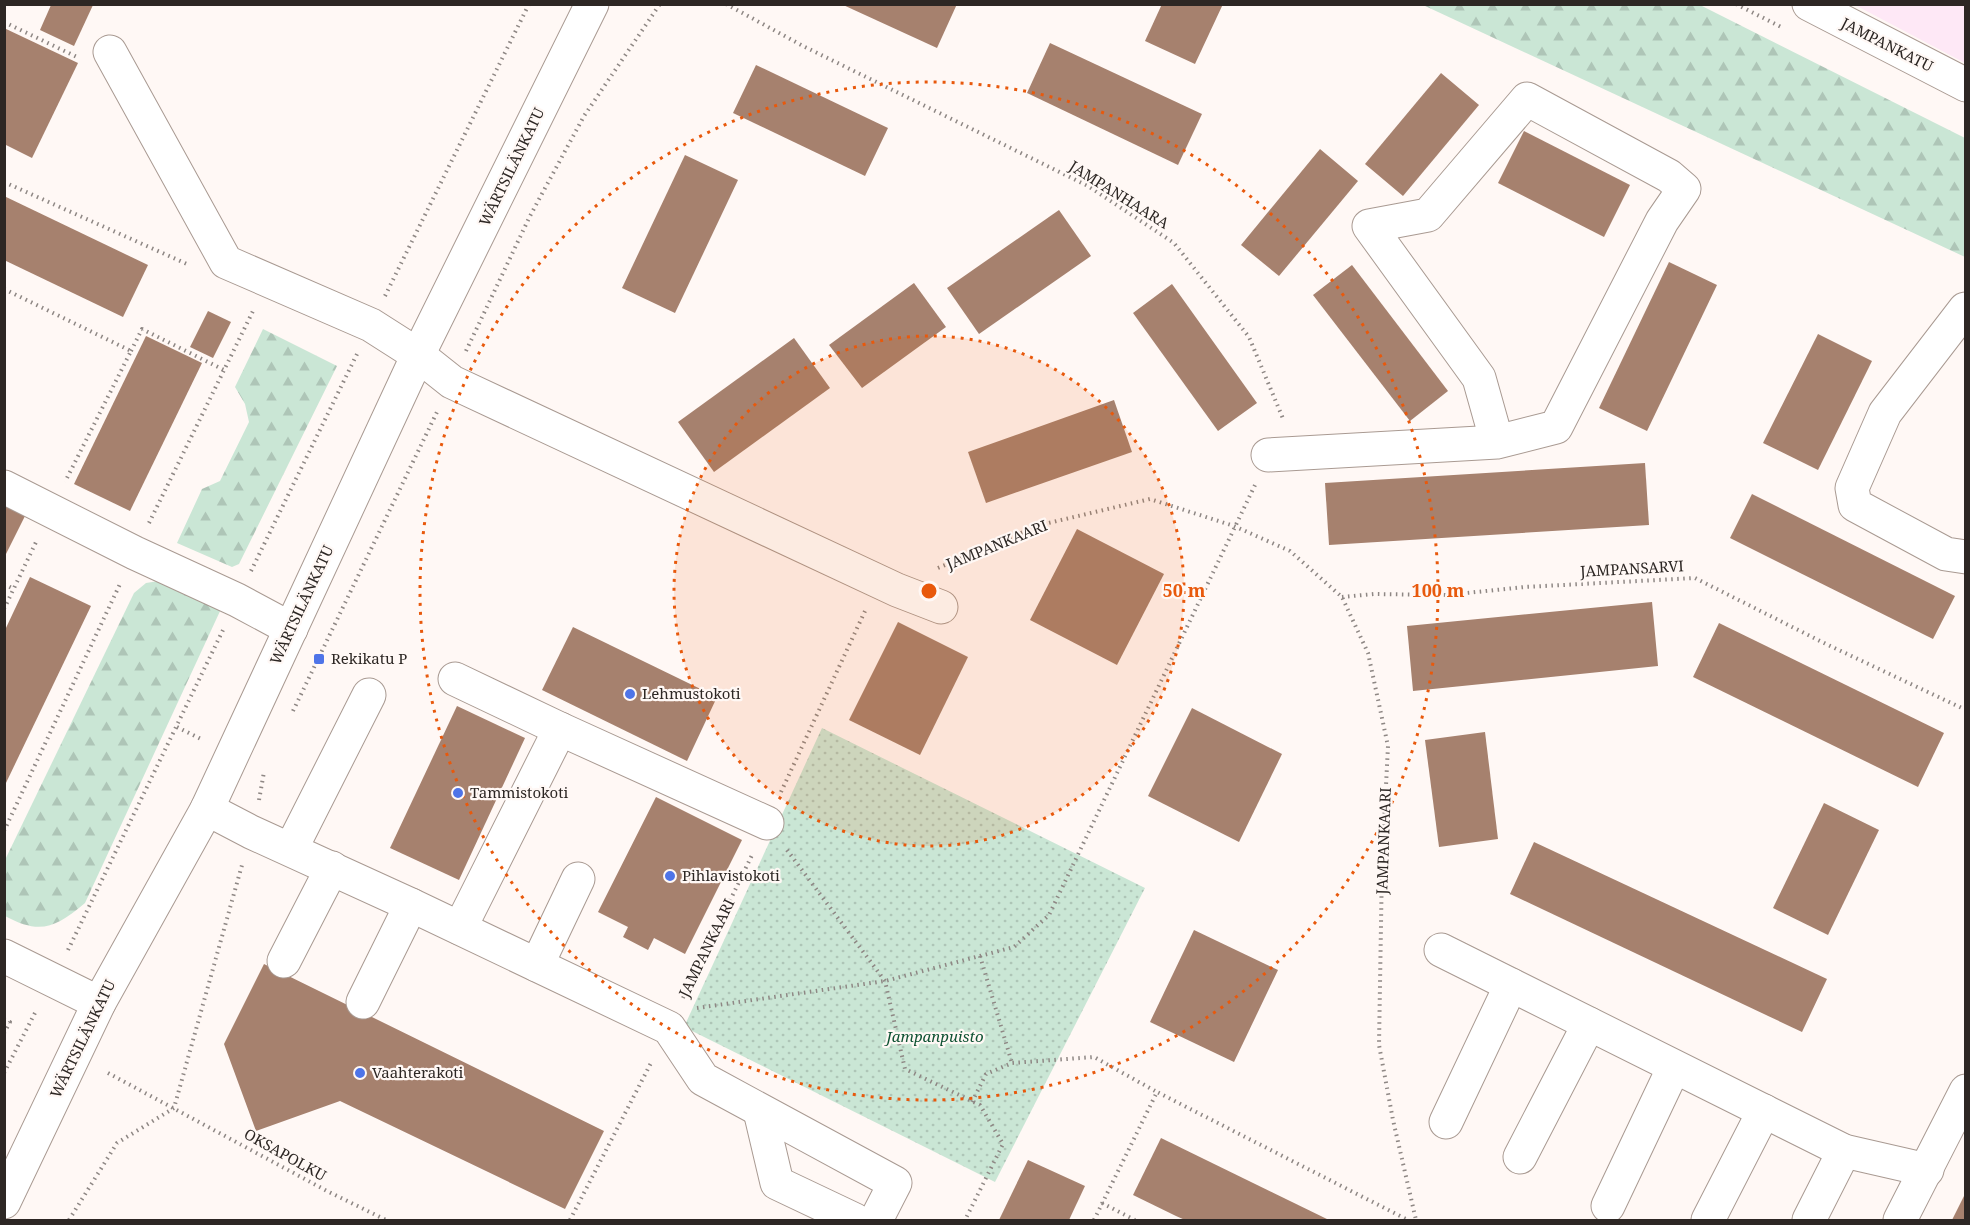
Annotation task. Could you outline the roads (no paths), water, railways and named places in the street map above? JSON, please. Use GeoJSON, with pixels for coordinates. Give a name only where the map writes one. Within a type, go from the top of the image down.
{"type":"FeatureCollection","features":[{"type":"Feature","properties":{"kind":"street","name":"WÄRTSILÄNKATU"},"geometry":{"type":"LineString","coordinates":[[4,1202],[99,1003],[207,808],[418,355],[592,4]]}},
{"type":"Feature","properties":{"kind":"street","name":"JAMPANKATU"},"geometry":{"type":"LineString","coordinates":[[1809,4],[1965,85]]}},
{"type":"Feature","properties":{"kind":"street"},"geometry":{"type":"LineString","coordinates":[[110,52],[226,262],[371,325],[418,355],[452,382],[897,590],[941,607]]}},
{"type":"Feature","properties":{"kind":"street"},"geometry":{"type":"LineString","coordinates":[[1268,456],[1497,442],[1556,427],[1662,221],[1684,189],[1669,176],[1527,99],[1428,215],[1369,226],[1479,378],[1497,442]]}},
{"type":"Feature","properties":{"kind":"street"},"geometry":{"type":"LineString","coordinates":[[1965,309],[1885,413],[1852,488],[1855,505],[1946,554],[1965,557]]}},
{"type":"Feature","properties":{"kind":"street"},"geometry":{"type":"LineString","coordinates":[[4,487],[135,553],[237,600],[291,629]]}},
{"type":"Feature","properties":{"kind":"street"},"geometry":{"type":"LineString","coordinates":[[455,679],[767,823]]}},
{"type":"Feature","properties":{"kind":"street"},"geometry":{"type":"LineString","coordinates":[[291,849],[369,695]]}},
{"type":"Feature","properties":{"kind":"street"},"geometry":{"type":"LineString","coordinates":[[460,928],[560,729]]}},
{"type":"Feature","properties":{"kind":"street"},"geometry":{"type":"LineString","coordinates":[[207,808],[251,832],[537,965],[673,1020],[702,1079],[896,1183],[876,1221]]}},
{"type":"Feature","properties":{"kind":"street"},"geometry":{"type":"LineString","coordinates":[[284,961],[332,868]]}},
{"type":"Feature","properties":{"kind":"street"},"geometry":{"type":"LineString","coordinates":[[537,965],[578,879]]}},
{"type":"Feature","properties":{"kind":"street"},"geometry":{"type":"LineString","coordinates":[[363,1002],[411,905]]}},
{"type":"Feature","properties":{"kind":"street"},"geometry":{"type":"LineString","coordinates":[[1441,950],[1844,1151],[1927,1170]]}},
{"type":"Feature","properties":{"kind":"street"},"geometry":{"type":"LineString","coordinates":[[4,956],[99,1003]]}},
{"type":"Feature","properties":{"kind":"street"},"geometry":{"type":"LineString","coordinates":[[1446,1122],[1511,985]]}},
{"type":"Feature","properties":{"kind":"street"},"geometry":{"type":"LineString","coordinates":[[1520,1157],[1589,1024]]}},
{"type":"Feature","properties":{"kind":"street"},"geometry":{"type":"LineString","coordinates":[[1608,1206],[1674,1067]]}},
{"type":"Feature","properties":{"kind":"street"},"geometry":{"type":"LineString","coordinates":[[1900,1221],[1965,1091]]}},
{"type":"Feature","properties":{"kind":"street"},"geometry":{"type":"LineString","coordinates":[[760,1111],[777,1183],[855,1221]]}},
{"type":"Feature","properties":{"kind":"street"},"geometry":{"type":"LineString","coordinates":[[1708,1221],[1764,1111]]}},
{"type":"Feature","properties":{"kind":"street"},"geometry":{"type":"LineString","coordinates":[[1809,1221],[1844,1151]]}},
{"type":"Feature","properties":{"kind":"place","name":"Rekikatu P"},"geometry":{"type":"Point","coordinates":[319,659]}},
{"type":"Feature","properties":{"kind":"place","name":"Lehmustokoti"},"geometry":{"type":"Point","coordinates":[630,694]}},
{"type":"Feature","properties":{"kind":"place","name":"Tammistokoti"},"geometry":{"type":"Point","coordinates":[458,793]}},
{"type":"Feature","properties":{"kind":"place","name":"Pihlavistokoti"},"geometry":{"type":"Point","coordinates":[670,876]}},
{"type":"Feature","properties":{"kind":"place","name":"Vaahterakoti"},"geometry":{"type":"Point","coordinates":[360,1073]}},
{"type":"Feature","properties":{"kind":"park label","name":"Jampanpuisto"},"geometry":{"type":"Point","coordinates":[935,1037]}}]}
